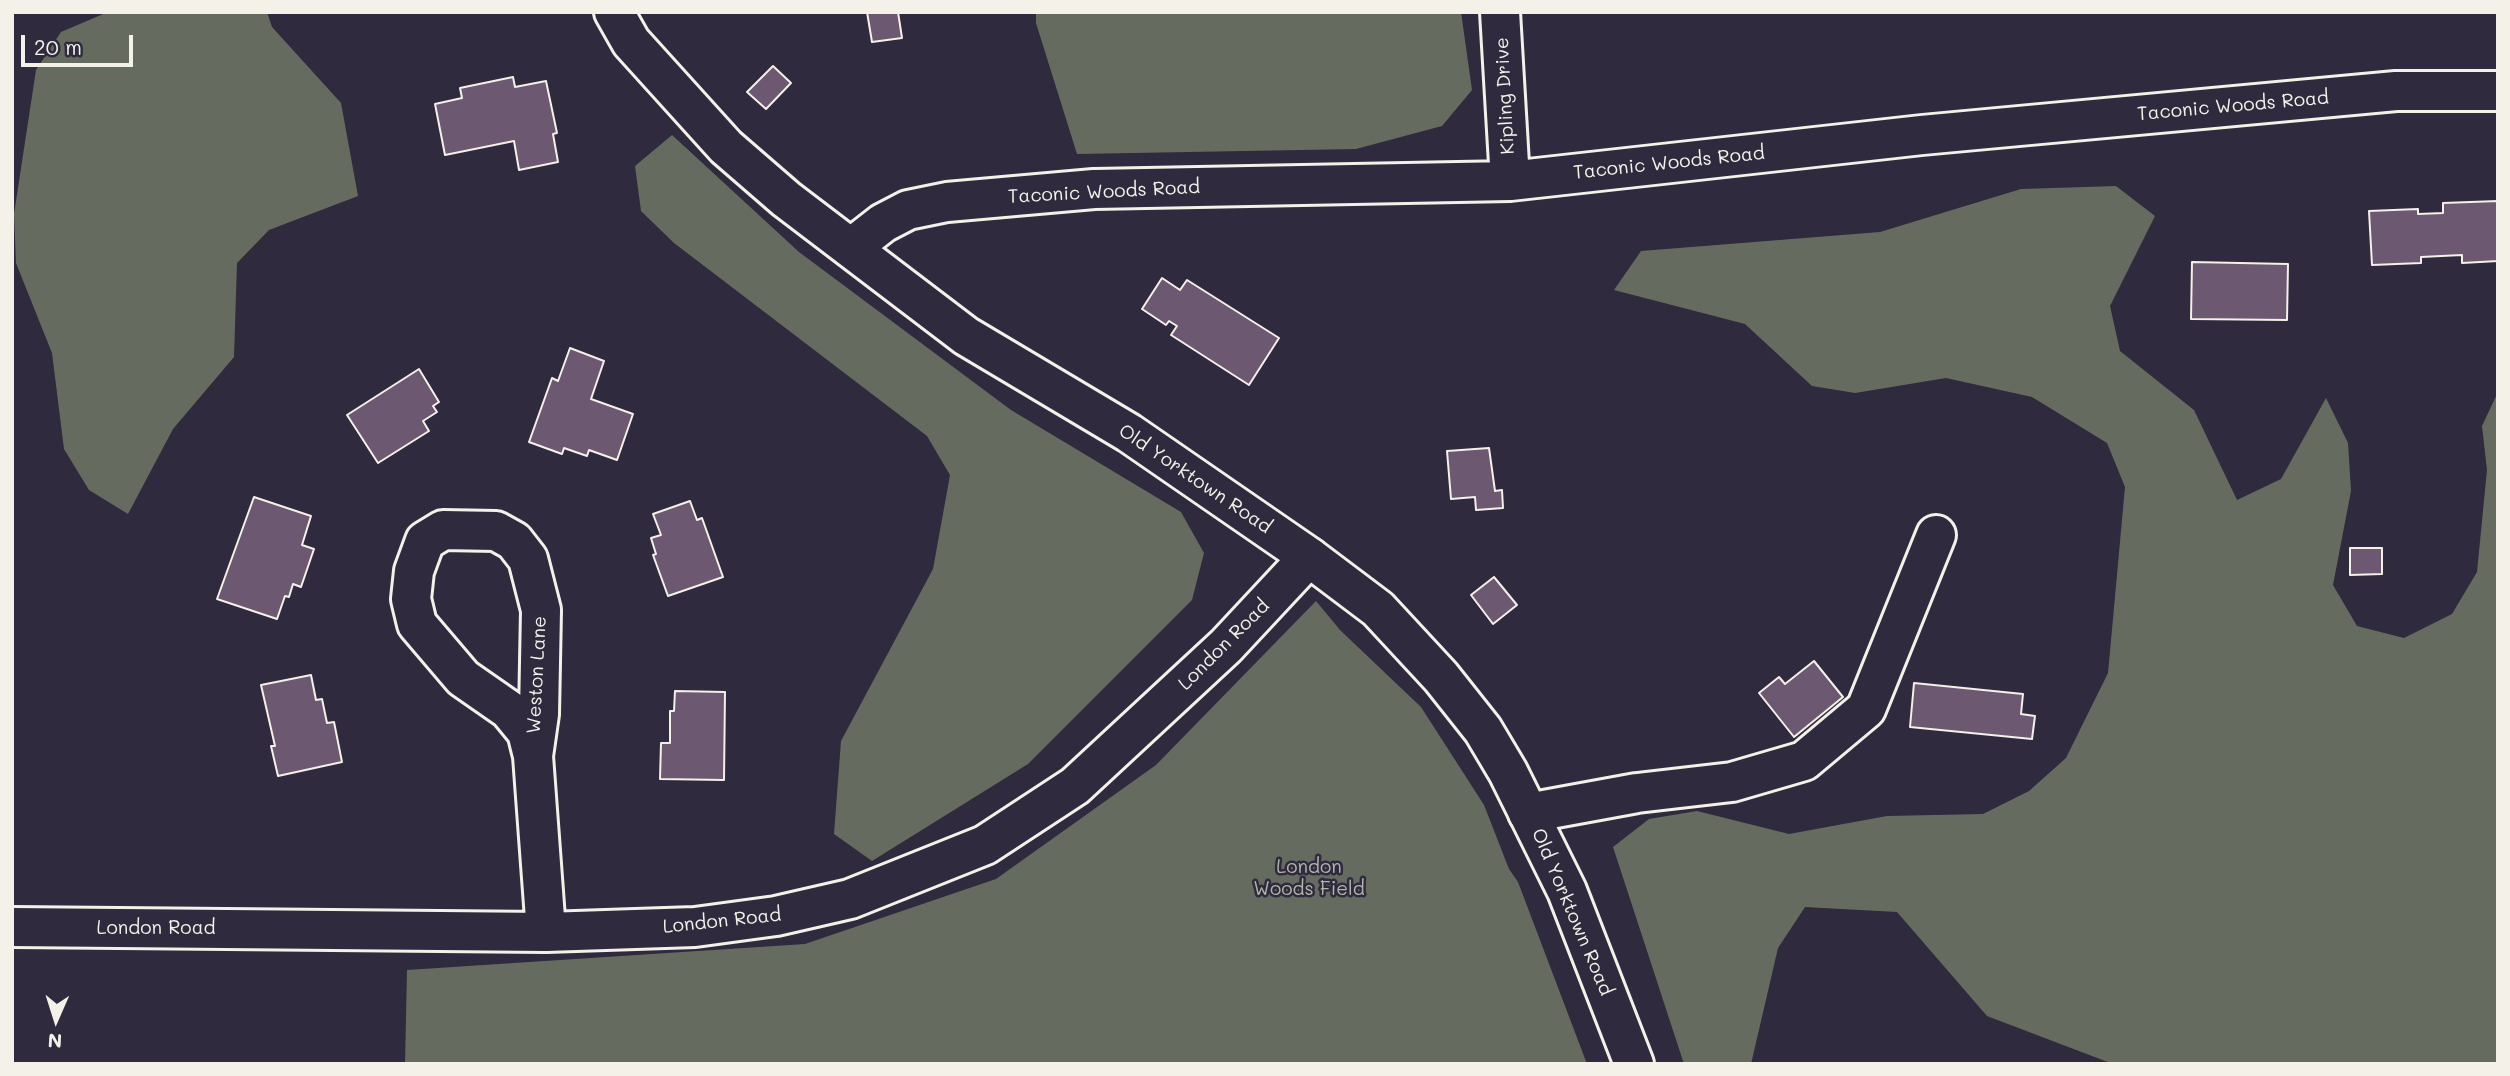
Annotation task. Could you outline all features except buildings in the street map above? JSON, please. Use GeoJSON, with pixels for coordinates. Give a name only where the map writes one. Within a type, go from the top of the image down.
{"type":"FeatureCollection","features":[{"type":"Feature","properties":{"kind":"street","name":"Old Yorktown Road"},"geometry":{"type":"LineString","coordinates":[[614,12],[631,42],[726,147],[786,199],[966,336],[1129,433],[1309,557],[1378,609],[1441,677],[1483,730],[1508,772],[1567,891],[1634,1064]]}},
{"type":"Feature","properties":{"kind":"street","name":"Kipling Drive"},"geometry":{"type":"LineString","coordinates":[[1500,12],[1510,181]]}},
{"type":"Feature","properties":{"kind":"street","name":"Taconic Woods Road"},"geometry":{"type":"LineString","coordinates":[[851,248],[883,223],[908,211],[947,202],[1094,188],[1510,181],[1922,135],[2382,92],[2498,91]]}},
{"type":"Feature","properties":{"kind":"street","name":"Weston Lane"},"geometry":{"type":"LineString","coordinates":[[533,756],[538,714],[541,610],[528,559],[514,541],[496,531],[443,530],[425,541],[414,571],[411,599],[416,624],[463,678],[509,710],[527,732],[533,756],[546,932]]}},
{"type":"Feature","properties":{"kind":"street"},"geometry":{"type":"LineString","coordinates":[[1528,813],[1637,793],[1732,782],[1804,761],[1867,709],[1936,535]]}},
{"type":"Feature","properties":{"kind":"street","name":"London Road"},"geometry":{"type":"LineString","coordinates":[[12,927],[546,932],[695,927],[776,916],[850,899],[985,845],[1074,786],[1226,646],[1309,557]]}},
{"type":"Feature","properties":{"kind":"green space"},"geometry":{"type":"Polygon","coordinates":[[[108,12],[267,12],[272,27],[341,103],[358,196],[269,230],[237,263],[234,357],[173,429],[128,514],[89,490],[64,449],[52,353],[16,263],[14,214],[36,70],[61,32],[108,12]]]}},
{"type":"Feature","properties":{"kind":"green space"},"geometry":{"type":"Polygon","coordinates":[[[1036,12],[1461,12],[1472,90],[1442,126],[1356,149],[1077,154],[1036,23],[1036,12]]]}},
{"type":"Feature","properties":{"kind":"green space"},"geometry":{"type":"Polygon","coordinates":[[[672,135],[799,252],[1011,410],[1181,512],[1204,553],[1192,600],[1028,764],[872,861],[834,834],[841,741],[933,569],[950,475],[927,436],[674,243],[641,211],[635,166],[672,135]]]}},
{"type":"Feature","properties":{"kind":"green space"},"geometry":{"type":"Polygon","coordinates":[[[2116,186],[2155,216],[2110,306],[2120,351],[2194,410],[2237,500],[2281,479],[2326,398],[2348,443],[2351,491],[2333,585],[2357,626],[2404,638],[2452,614],[2477,572],[2487,470],[2482,426],[2498,392],[2498,1064],[2113,1064],[1987,1016],[1897,912],[1805,907],[1778,948],[1751,1064],[1684,1064],[1613,847],[1649,819],[1697,811],[1789,834],[1887,816],[1983,814],[2029,791],[2066,758],[2108,673],[2125,487],[2107,443],[2032,397],[1946,378],[1855,393],[1812,386],[1745,324],[1614,290],[1641,251],[1880,232],[2021,189],[2116,186]]]}},
{"type":"Feature","properties":{"kind":"green space","name":"London Woods Field"},"geometry":{"type":"Polygon","coordinates":[[[1316,601],[1340,630],[1421,707],[1484,805],[1509,869],[1518,882],[1587,1064],[405,1064],[407,970],[805,944],[996,879],[1156,765],[1316,601]]]}}]}
